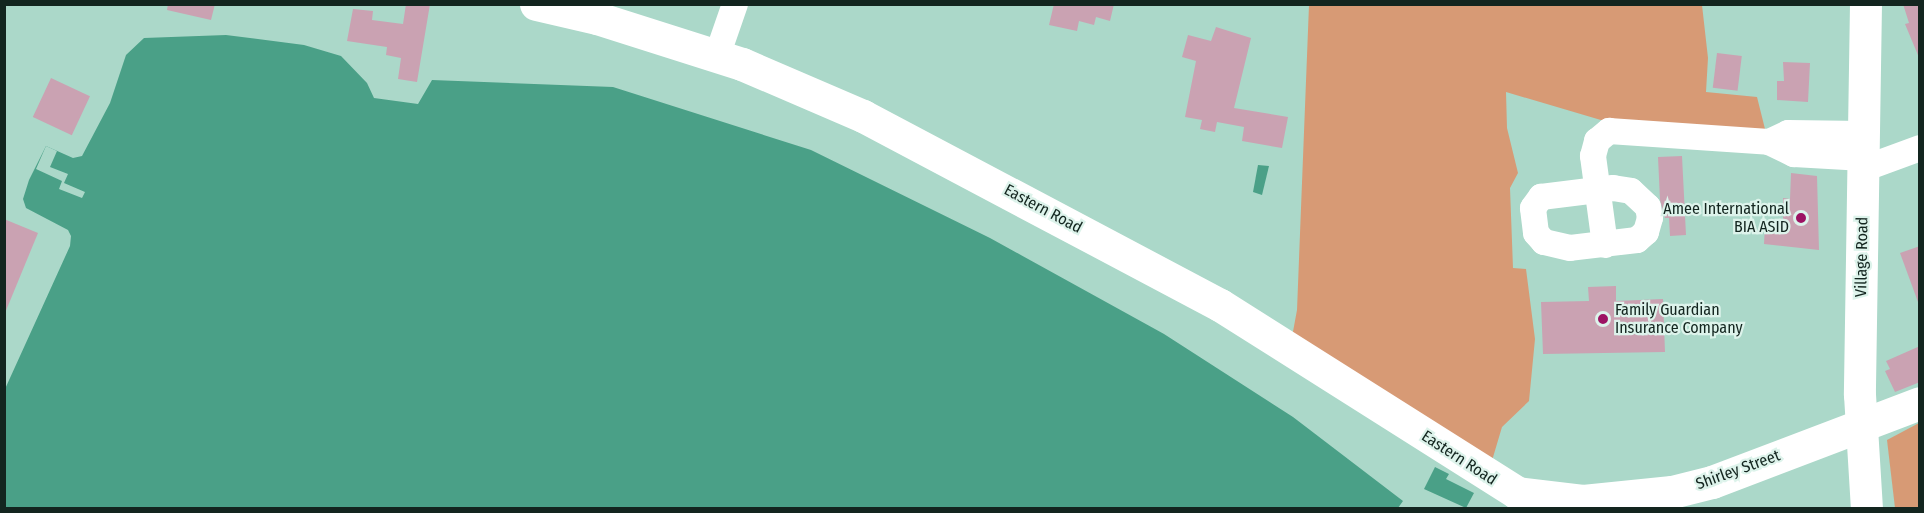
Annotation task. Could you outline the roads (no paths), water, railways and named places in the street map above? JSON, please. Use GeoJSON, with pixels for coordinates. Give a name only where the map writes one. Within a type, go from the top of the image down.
{"type":"FeatureCollection","features":[{"type":"Feature","properties":{"kind":"highway","name":"Eastern Road"},"geometry":{"type":"LineString","coordinates":[[536,4],[597,18],[717,56],[863,116],[1191,289],[1512,492],[1541,508]]}},
{"type":"Feature","properties":{"kind":"highway","name":"Shirley Street"},"geometry":{"type":"LineString","coordinates":[[1512,492],[1583,501],[1641,497],[1712,482],[1920,403]]}},
{"type":"Feature","properties":{"kind":"highway"},"geometry":{"type":"LineString","coordinates":[[1677,508],[1712,482]]}},
{"type":"Feature","properties":{"kind":"main road","name":"Village Road"},"geometry":{"type":"LineString","coordinates":[[1866,4],[1860,424],[1867,508]]}},
{"type":"Feature","properties":{"kind":"lane"},"geometry":{"type":"LineString","coordinates":[[717,56],[735,4]]}},
{"type":"Feature","properties":{"kind":"lane"},"geometry":{"type":"LineString","coordinates":[[1605,244],[1593,156],[1597,141],[1609,131],[1769,142],[1794,154],[1864,153],[1920,148]]}},
{"type":"Feature","properties":{"kind":"lane"},"geometry":{"type":"LineString","coordinates":[[1598,189],[1631,191],[1648,207],[1650,218],[1646,232],[1637,240],[1605,244],[1570,248],[1544,242],[1532,221],[1533,208],[1541,197],[1598,189]]}},
{"type":"Feature","properties":{"kind":"place","name":"Amee International BIA ASID"},"geometry":{"type":"Point","coordinates":[1801,218]}},
{"type":"Feature","properties":{"kind":"place","name":"Family Guardian Insurance Company"},"geometry":{"type":"Point","coordinates":[1603,319]}}]}
